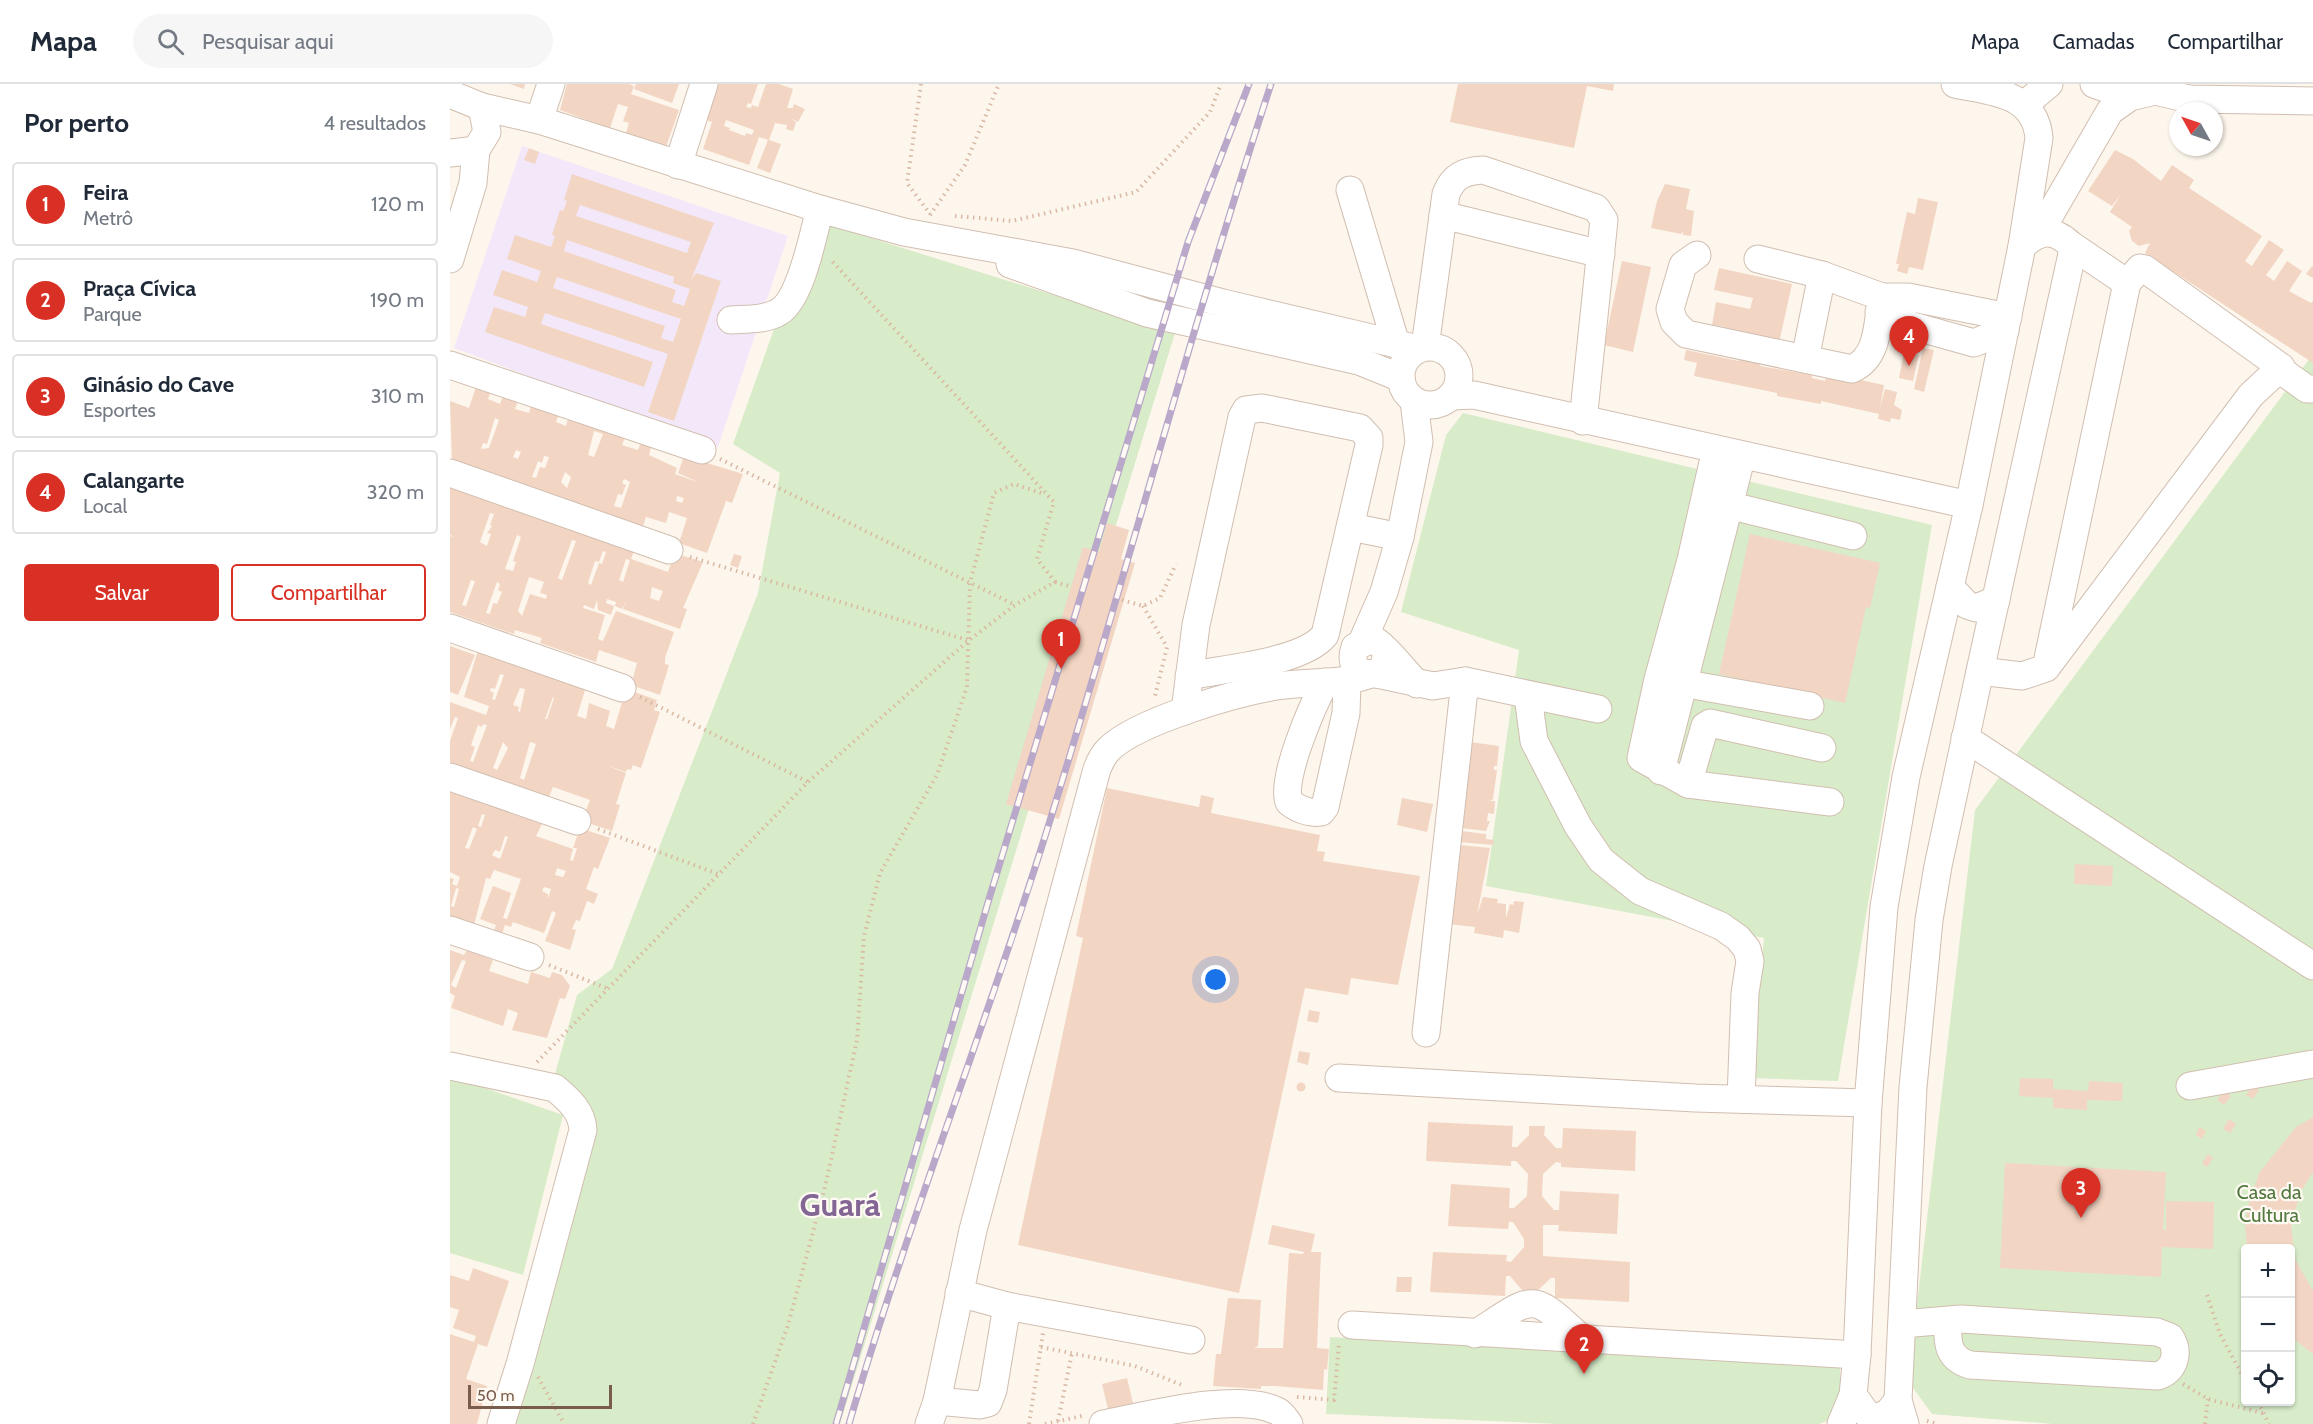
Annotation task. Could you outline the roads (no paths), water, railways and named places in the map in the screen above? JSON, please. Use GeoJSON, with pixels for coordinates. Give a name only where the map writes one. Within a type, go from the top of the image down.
{"type":"FeatureCollection","features":[{"type":"Feature","properties":{"kind":"street"},"geometry":{"type":"LineString","coordinates":[[539,120],[551,84]]}},
{"type":"Feature","properties":{"kind":"street"},"geometry":{"type":"LineString","coordinates":[[678,165],[704,84]]}},
{"type":"Feature","properties":{"kind":"street"},"geometry":{"type":"LineString","coordinates":[[1841,1424],[1853,1395],[1857,1355],[1869,1091],[1884,908],[1906,777],[1969,505],[2006,323],[2031,239],[2039,138],[2038,124],[2024,105],[2011,97],[1955,84]]}},
{"type":"Feature","properties":{"kind":"street"},"geometry":{"type":"LineString","coordinates":[[2024,105],[2049,84]]}},
{"type":"Feature","properties":{"kind":"street"},"geometry":{"type":"LineString","coordinates":[[2094,84],[2130,97]]}},
{"type":"Feature","properties":{"kind":"street"},"geometry":{"type":"LineString","coordinates":[[2031,239],[2110,111],[2130,97],[2155,91],[2189,99],[2313,100]]}},
{"type":"Feature","properties":{"kind":"street"},"geometry":{"type":"LineString","coordinates":[[450,94],[482,107],[539,120],[820,209],[942,227],[1223,303],[1413,347],[1442,348],[1510,404]]}},
{"type":"Feature","properties":{"kind":"street"},"geometry":{"type":"LineString","coordinates":[[450,259],[473,183],[463,151],[487,132],[482,107]]}},
{"type":"Feature","properties":{"kind":"street"},"geometry":{"type":"LineString","coordinates":[[1583,421],[1604,220],[1596,208],[1483,170],[1468,171],[1450,183],[1413,347],[1402,366],[1401,378],[1404,391],[1414,401],[1427,406],[1448,399],[1474,395],[1583,421],[1969,505]]}},
{"type":"Feature","properties":{"kind":"street"},"geometry":{"type":"LineString","coordinates":[[1350,190],[1413,347]]}},
{"type":"Feature","properties":{"kind":"street"},"geometry":{"type":"LineString","coordinates":[[731,320],[770,316],[784,309],[796,288],[820,209]]}},
{"type":"Feature","properties":{"kind":"street"},"geometry":{"type":"LineString","coordinates":[[1443,215],[1601,254]]}},
{"type":"Feature","properties":{"kind":"street"},"geometry":{"type":"LineString","coordinates":[[942,227],[1147,313],[1359,361],[1401,378]]}},
{"type":"Feature","properties":{"kind":"street"},"geometry":{"type":"LineString","coordinates":[[2031,239],[2055,233],[2127,283]]}},
{"type":"Feature","properties":{"kind":"street"},"geometry":{"type":"LineString","coordinates":[[1853,1395],[1866,1413],[1875,1418],[1888,1413],[1902,1412],[1902,1324],[1913,1087],[1918,1024],[1935,888],[1965,738],[2072,254],[2071,245]]}},
{"type":"Feature","properties":{"kind":"street"},"geometry":{"type":"LineString","coordinates":[[1697,255],[1683,266],[1670,309],[1674,322],[1686,334],[1852,369],[1866,361],[1873,349],[1881,304]]}},
{"type":"Feature","properties":{"kind":"street"},"geometry":{"type":"LineString","coordinates":[[1758,259],[1822,275],[1881,304],[1908,297],[2006,323]]}},
{"type":"Feature","properties":{"kind":"street"},"geometry":{"type":"LineString","coordinates":[[1980,671],[2022,676],[2046,668],[2251,394],[2279,369],[2280,364],[2145,269],[2140,268],[2127,283],[2046,668]]}},
{"type":"Feature","properties":{"kind":"street"},"geometry":{"type":"LineString","coordinates":[[1805,359],[1822,275]]}},
{"type":"Feature","properties":{"kind":"street"},"geometry":{"type":"LineString","coordinates":[[1419,442],[1459,384],[1460,371],[1455,359]]}},
{"type":"Feature","properties":{"kind":"street"},"geometry":{"type":"LineString","coordinates":[[450,365],[702,450]]}},
{"type":"Feature","properties":{"kind":"street"},"geometry":{"type":"LineString","coordinates":[[2279,369],[2307,389],[2313,389]]}},
{"type":"Feature","properties":{"kind":"street"},"geometry":{"type":"LineString","coordinates":[[1357,665],[1384,592],[1400,537],[1419,442],[1414,401]]}},
{"type":"Feature","properties":{"kind":"street"},"geometry":{"type":"LineString","coordinates":[[1185,711],[1196,625],[1238,426],[1246,410],[1262,408],[1360,428],[1366,432],[1369,445],[1328,627],[1321,639],[1293,654],[1190,676]]}},
{"type":"Feature","properties":{"kind":"street"},"geometry":{"type":"LineString","coordinates":[[1716,449],[1702,563],[1670,681],[1641,758],[1688,784],[1830,802]]}},
{"type":"Feature","properties":{"kind":"street"},"geometry":{"type":"LineString","coordinates":[[1702,563],[1728,505],[1742,456]]}},
{"type":"Feature","properties":{"kind":"street"},"geometry":{"type":"LineString","coordinates":[[450,472],[669,550]]}},
{"type":"Feature","properties":{"kind":"street"},"geometry":{"type":"LineString","coordinates":[[1728,505],[1853,536]]}},
{"type":"Feature","properties":{"kind":"street"},"geometry":{"type":"LineString","coordinates":[[1351,526],[1400,537]]}},
{"type":"Feature","properties":{"kind":"street"},"geometry":{"type":"LineString","coordinates":[[1950,587],[1967,605],[1976,608],[1984,607],[1996,600]]}},
{"type":"Feature","properties":{"kind":"street"},"geometry":{"type":"LineString","coordinates":[[450,627],[622,688]]}},
{"type":"Feature","properties":{"kind":"street"},"geometry":{"type":"LineString","coordinates":[[1007,1306],[993,1390],[988,1402],[933,1413],[976,1219],[1097,769],[1109,749],[1148,727],[1185,711],[1357,665],[1417,684],[1433,686],[1465,681],[1598,709]]}},
{"type":"Feature","properties":{"kind":"street"},"geometry":{"type":"LineString","coordinates":[[1426,1033],[1465,681]]}},
{"type":"Feature","properties":{"kind":"street"},"geometry":{"type":"LineString","coordinates":[[1670,681],[1810,705]]}},
{"type":"Feature","properties":{"kind":"street"},"geometry":{"type":"LineString","coordinates":[[1528,696],[1534,741],[1578,826],[1601,860],[1640,891],[1721,926],[1738,938],[1747,949],[1750,961],[1745,993],[1740,1099]]}},
{"type":"Feature","properties":{"kind":"street"},"geometry":{"type":"LineString","coordinates":[[1688,784],[1705,726],[1710,723],[1822,748]]}},
{"type":"Feature","properties":{"kind":"street"},"geometry":{"type":"LineString","coordinates":[[1965,738],[2313,966]]}},
{"type":"Feature","properties":{"kind":"street"},"geometry":{"type":"LineString","coordinates":[[450,777],[577,821]]}},
{"type":"Feature","properties":{"kind":"street"},"geometry":{"type":"LineString","coordinates":[[450,930],[530,957]]}},
{"type":"Feature","properties":{"kind":"street"},"geometry":{"type":"LineString","coordinates":[[1877,1015],[1883,1029],[1896,1037],[1904,1036],[1918,1024]]}},
{"type":"Feature","properties":{"kind":"street"},"geometry":{"type":"LineString","coordinates":[[2190,1086],[2313,1064]]}},
{"type":"Feature","properties":{"kind":"street"},"geometry":{"type":"LineString","coordinates":[[450,1066],[555,1088],[569,1100],[582,1120],[583,1130],[520,1364],[501,1424]]}},
{"type":"Feature","properties":{"kind":"street"},"geometry":{"type":"LineString","coordinates":[[1869,1091],[1882,1070],[1889,1069],[1906,1077],[1913,1087]]}},
{"type":"Feature","properties":{"kind":"street"},"geometry":{"type":"LineString","coordinates":[[1339,1078],[1740,1099],[1869,1091]]}},
{"type":"Feature","properties":{"kind":"street"},"geometry":{"type":"LineString","coordinates":[[959,1293],[1007,1306],[1191,1340]]}},
{"type":"Feature","properties":{"kind":"street"},"geometry":{"type":"LineString","coordinates":[[1902,1324],[1948,1320],[2164,1333],[2173,1343],[2176,1354],[2166,1373],[2148,1376],[1970,1365],[1959,1362],[1948,1346],[1948,1320]]}},
{"type":"Feature","properties":{"kind":"street"},"geometry":{"type":"LineString","coordinates":[[1345,1333],[1475,1334],[1857,1355]]}},
{"type":"Feature","properties":{"kind":"street"},"geometry":{"type":"LineString","coordinates":[[1103,1424],[1180,1409],[1241,1403],[1279,1411],[1289,1424]]}},
{"type":"Feature","properties":{"kind":"railway"},"geometry":{"type":"LineString","coordinates":[[836,1424],[989,899],[1188,242],[1249,84]]}},
{"type":"Feature","properties":{"kind":"railway"},"geometry":{"type":"LineString","coordinates":[[849,1424],[897,1271],[1028,891],[1214,266],[1271,84]]}},
{"type":"Feature","properties":{"kind":"place","name":"Calangarte"},"geometry":{"type":"Point","coordinates":[1909,366]}},
{"type":"Feature","properties":{"kind":"place","name":"Feira"},"geometry":{"type":"Point","coordinates":[1061,669]}},
{"type":"Feature","properties":{"kind":"place","name":"Ginásio do Cave"},"geometry":{"type":"Point","coordinates":[2081,1218]}},
{"type":"Feature","properties":{"kind":"place","name":"Praça Cívica"},"geometry":{"type":"Point","coordinates":[1584,1374]}},
{"type":"Feature","properties":{"kind":"district","name":"Guará"},"geometry":{"type":"Point","coordinates":[840,1204]}},
{"type":"Feature","properties":{"kind":"park label","name":"Casa da Cultura"},"geometry":{"type":"Point","coordinates":[2269,1204]}}]}
